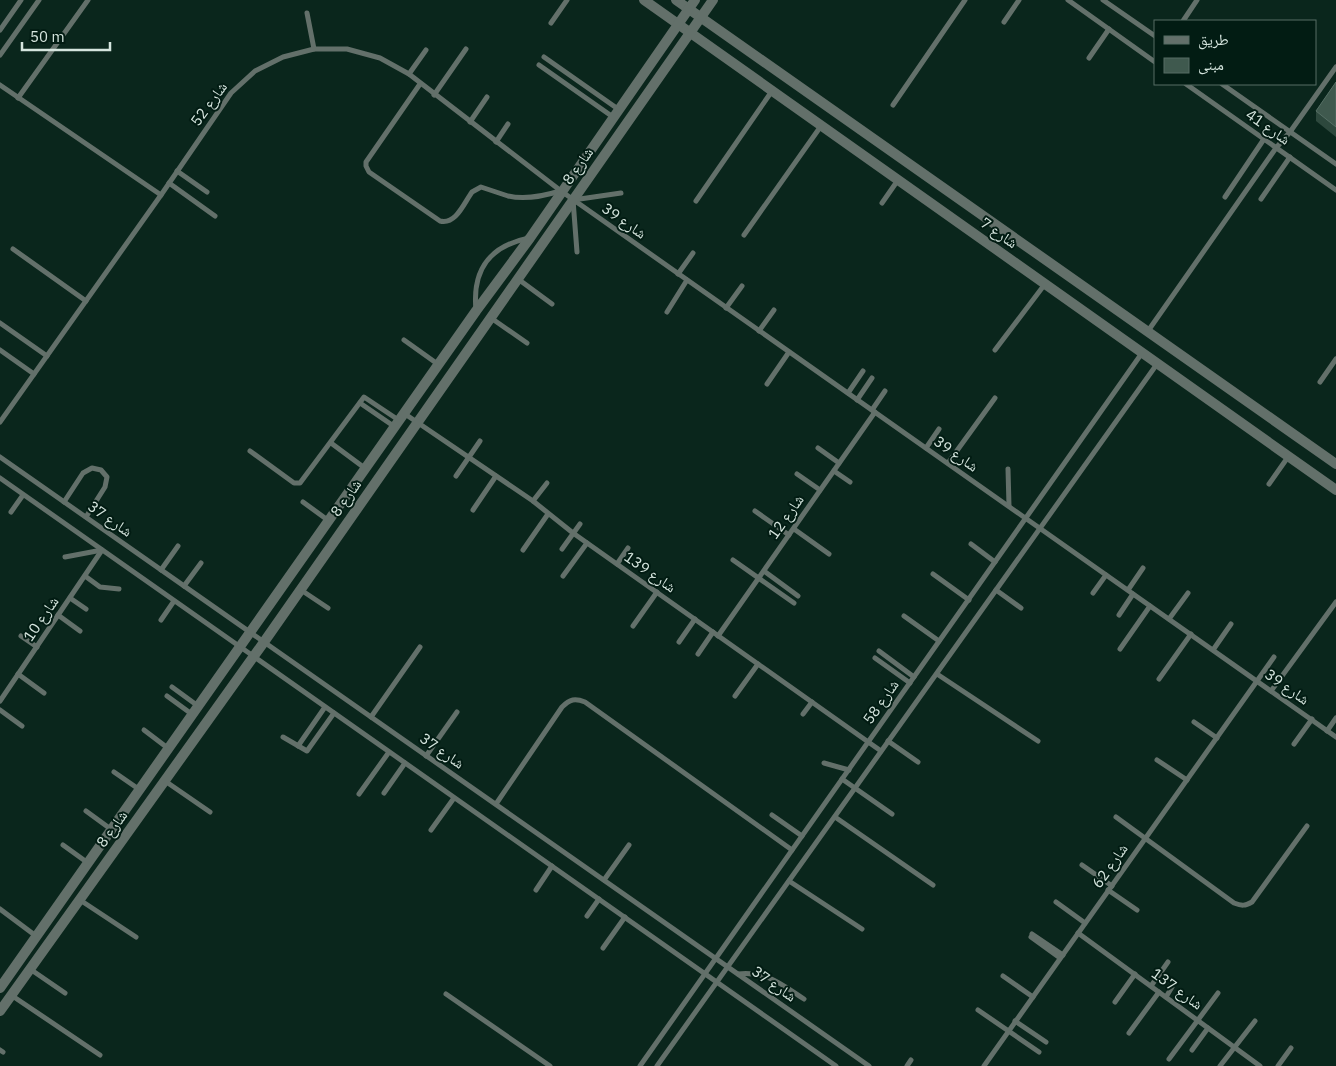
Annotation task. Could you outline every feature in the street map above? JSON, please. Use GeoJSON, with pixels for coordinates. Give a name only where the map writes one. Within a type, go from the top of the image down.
{"type":"FeatureCollection","features":[{"type":"Feature","properties":{"kind":"street","name":"شارع 7"},"geometry":{"type":"LineString","coordinates":[[644,0],[1336,490]]}},
{"type":"Feature","properties":{"kind":"street","name":"شارع 7"},"geometry":{"type":"LineString","coordinates":[[676,0],[1336,464]]}},
{"type":"Feature","properties":{"kind":"street","name":"شارع 8"},"geometry":{"type":"LineString","coordinates":[[0,988],[241,648],[476,311],[530,238],[695,0]]}},
{"type":"Feature","properties":{"kind":"street","name":"شارع 8"},"geometry":{"type":"LineString","coordinates":[[0,1011],[254,657],[713,0]]}},
{"type":"Feature","properties":{"kind":"lane"},"geometry":{"type":"LineString","coordinates":[[1,27],[21,0]]}},
{"type":"Feature","properties":{"kind":"lane"},"geometry":{"type":"LineString","coordinates":[[0,55],[39,0]]}},
{"type":"Feature","properties":{"kind":"lane"},"geometry":{"type":"LineString","coordinates":[[18,98],[88,0]]}},
{"type":"Feature","properties":{"kind":"lane"},"geometry":{"type":"LineString","coordinates":[[551,23],[567,0]]}},
{"type":"Feature","properties":{"kind":"lane"},"geometry":{"type":"LineString","coordinates":[[893,105],[965,0]]}},
{"type":"Feature","properties":{"kind":"lane"},"geometry":{"type":"LineString","coordinates":[[1004,22],[1019,0]]}},
{"type":"Feature","properties":{"kind":"lane"},"geometry":{"type":"LineString","coordinates":[[1068,0],[1154,61]]}},
{"type":"Feature","properties":{"kind":"lane"},"geometry":{"type":"LineString","coordinates":[[1103,0],[1154,35]]}},
{"type":"Feature","properties":{"kind":"lane"},"geometry":{"type":"LineString","coordinates":[[1184,20],[1196,0]]}},
{"type":"Feature","properties":{"kind":"lane"},"geometry":{"type":"LineString","coordinates":[[307,13],[314,49]]}},
{"type":"Feature","properties":{"kind":"lane"},"geometry":{"type":"LineString","coordinates":[[1089,58],[1109,29]]}},
{"type":"Feature","properties":{"kind":"lane","name":"شارع 52"},"geometry":{"type":"LineString","coordinates":[[0,422],[169,184],[231,92],[255,71],[283,56],[314,49],[347,49],[380,58],[409,74],[561,191]]}},
{"type":"Feature","properties":{"kind":"lane"},"geometry":{"type":"LineString","coordinates":[[434,95],[466,49]]}},
{"type":"Feature","properties":{"kind":"lane"},"geometry":{"type":"LineString","coordinates":[[409,74],[426,50]]}},
{"type":"Feature","properties":{"kind":"lane"},"geometry":{"type":"LineString","coordinates":[[544,57],[616,113]]}},
{"type":"Feature","properties":{"kind":"lane"},"geometry":{"type":"LineString","coordinates":[[539,65],[616,113]]}},
{"type":"Feature","properties":{"kind":"lane"},"geometry":{"type":"LineString","coordinates":[[1148,331],[1276,148],[1290,132],[1336,67]]}},
{"type":"Feature","properties":{"kind":"lane"},"geometry":{"type":"LineString","coordinates":[[420,84],[366,162],[369,172],[444,222],[454,219],[476,188],[481,187],[510,196],[527,197],[543,197],[561,191]]}},
{"type":"Feature","properties":{"kind":"lane"},"geometry":{"type":"LineString","coordinates":[[0,85],[161,195]]}},
{"type":"Feature","properties":{"kind":"lane","name":"شارع 41"},"geometry":{"type":"LineString","coordinates":[[1187,85],[1336,190]]}},
{"type":"Feature","properties":{"kind":"lane","name":"شارع 41"},"geometry":{"type":"LineString","coordinates":[[1223,85],[1336,164]]}},
{"type":"Feature","properties":{"kind":"lane"},"geometry":{"type":"LineString","coordinates":[[696,201],[772,91]]}},
{"type":"Feature","properties":{"kind":"lane"},"geometry":{"type":"LineString","coordinates":[[470,122],[487,97]]}},
{"type":"Feature","properties":{"kind":"lane"},"geometry":{"type":"LineString","coordinates":[[496,142],[508,124]]}},
{"type":"Feature","properties":{"kind":"lane"},"geometry":{"type":"LineString","coordinates":[[744,235],[821,125]]}},
{"type":"Feature","properties":{"kind":"lane"},"geometry":{"type":"LineString","coordinates":[[1225,197],[1264,139]]}},
{"type":"Feature","properties":{"kind":"lane"},"geometry":{"type":"LineString","coordinates":[[1261,200],[1290,157]]}},
{"type":"Feature","properties":{"kind":"lane"},"geometry":{"type":"LineString","coordinates":[[178,170],[207,192]]}},
{"type":"Feature","properties":{"kind":"lane"},"geometry":{"type":"LineString","coordinates":[[882,203],[898,180]]}},
{"type":"Feature","properties":{"kind":"lane"},"geometry":{"type":"LineString","coordinates":[[169,184],[215,216]]}},
{"type":"Feature","properties":{"kind":"lane","name":"شارع 39"},"geometry":{"type":"LineString","coordinates":[[561,191],[1336,737]]}},
{"type":"Feature","properties":{"kind":"lane"},"geometry":{"type":"LineString","coordinates":[[577,252],[573,200],[621,193]]}},
{"type":"Feature","properties":{"kind":"lane"},"geometry":{"type":"LineString","coordinates":[[476,311],[475,294],[478,277],[486,262],[498,250],[513,241],[530,238]]}},
{"type":"Feature","properties":{"kind":"lane"},"geometry":{"type":"LineString","coordinates":[[13,249],[86,301]]}},
{"type":"Feature","properties":{"kind":"lane"},"geometry":{"type":"LineString","coordinates":[[678,274],[693,252]]}},
{"type":"Feature","properties":{"kind":"lane"},"geometry":{"type":"LineString","coordinates":[[517,279],[552,304]]}},
{"type":"Feature","properties":{"kind":"lane"},"geometry":{"type":"LineString","coordinates":[[667,312],[687,280]]}},
{"type":"Feature","properties":{"kind":"lane"},"geometry":{"type":"LineString","coordinates":[[995,350],[1045,284]]}},
{"type":"Feature","properties":{"kind":"lane"},"geometry":{"type":"LineString","coordinates":[[726,308],[742,286]]}},
{"type":"Feature","properties":{"kind":"lane"},"geometry":{"type":"LineString","coordinates":[[759,331],[774,310]]}},
{"type":"Feature","properties":{"kind":"lane"},"geometry":{"type":"LineString","coordinates":[[490,318],[526,343]]}},
{"type":"Feature","properties":{"kind":"lane"},"geometry":{"type":"LineString","coordinates":[[0,323],[47,356]]}},
{"type":"Feature","properties":{"kind":"lane"},"geometry":{"type":"LineString","coordinates":[[404,340],[439,365]]}},
{"type":"Feature","properties":{"kind":"lane"},"geometry":{"type":"LineString","coordinates":[[0,350],[34,374]]}},
{"type":"Feature","properties":{"kind":"lane"},"geometry":{"type":"LineString","coordinates":[[767,384],[789,352]]}},
{"type":"Feature","properties":{"kind":"lane","name":"شارع 58"},"geometry":{"type":"LineString","coordinates":[[640,1066],[1142,353]]}},
{"type":"Feature","properties":{"kind":"lane"},"geometry":{"type":"LineString","coordinates":[[1320,382],[1336,359]]}},
{"type":"Feature","properties":{"kind":"lane","name":"شارع 58"},"geometry":{"type":"LineString","coordinates":[[658,1066],[1157,364]]}},
{"type":"Feature","properties":{"kind":"lane"},"geometry":{"type":"LineString","coordinates":[[848,393],[863,371]]}},
{"type":"Feature","properties":{"kind":"lane"},"geometry":{"type":"LineString","coordinates":[[857,400],[872,378]]}},
{"type":"Feature","properties":{"kind":"lane","name":"شارع 12"},"geometry":{"type":"LineString","coordinates":[[718,636],[834,471],[885,391]]}},
{"type":"Feature","properties":{"kind":"lane"},"geometry":{"type":"LineString","coordinates":[[250,451],[297,484],[302,482],[364,397],[400,420]]}},
{"type":"Feature","properties":{"kind":"lane"},"geometry":{"type":"LineString","coordinates":[[948,463],[995,398]]}},
{"type":"Feature","properties":{"kind":"lane"},"geometry":{"type":"LineString","coordinates":[[360,403],[400,420]]}},
{"type":"Feature","properties":{"kind":"lane","name":"شارع 139"},"geometry":{"type":"LineString","coordinates":[[400,420],[417,423],[533,501],[616,564],[882,751]]}},
{"type":"Feature","properties":{"kind":"lane"},"geometry":{"type":"LineString","coordinates":[[926,448],[939,429]]}},
{"type":"Feature","properties":{"kind":"lane"},"geometry":{"type":"LineString","coordinates":[[456,476],[480,441]]}},
{"type":"Feature","properties":{"kind":"lane"},"geometry":{"type":"LineString","coordinates":[[331,443],[366,469]]}},
{"type":"Feature","properties":{"kind":"lane"},"geometry":{"type":"LineString","coordinates":[[818,448],[839,463]]}},
{"type":"Feature","properties":{"kind":"lane"},"geometry":{"type":"LineString","coordinates":[[1269,484],[1288,456]]}},
{"type":"Feature","properties":{"kind":"lane","name":"شارع 37"},"geometry":{"type":"LineString","coordinates":[[0,457],[869,1066]]}},
{"type":"Feature","properties":{"kind":"lane"},"geometry":{"type":"LineString","coordinates":[[64,502],[83,473],[92,468],[101,470],[107,477],[106,487],[86,517]]}},
{"type":"Feature","properties":{"kind":"lane"},"geometry":{"type":"LineString","coordinates":[[1008,469],[1009,506]]}},
{"type":"Feature","properties":{"kind":"lane"},"geometry":{"type":"LineString","coordinates":[[834,471],[850,482]]}},
{"type":"Feature","properties":{"kind":"lane"},"geometry":{"type":"LineString","coordinates":[[798,474],[820,490]]}},
{"type":"Feature","properties":{"kind":"lane"},"geometry":{"type":"LineString","coordinates":[[473,510],[496,476]]}},
{"type":"Feature","properties":{"kind":"lane","name":"شارع 37"},"geometry":{"type":"LineString","coordinates":[[0,478],[836,1066]]}},
{"type":"Feature","properties":{"kind":"lane"},"geometry":{"type":"LineString","coordinates":[[533,501],[547,483]]}},
{"type":"Feature","properties":{"kind":"lane"},"geometry":{"type":"LineString","coordinates":[[11,512],[24,495]]}},
{"type":"Feature","properties":{"kind":"lane"},"geometry":{"type":"LineString","coordinates":[[303,502],[329,521]]}},
{"type":"Feature","properties":{"kind":"lane"},"geometry":{"type":"LineString","coordinates":[[755,511],[789,535]]}},
{"type":"Feature","properties":{"kind":"lane"},"geometry":{"type":"LineString","coordinates":[[523,550],[548,514]]}},
{"type":"Feature","properties":{"kind":"lane"},"geometry":{"type":"LineString","coordinates":[[562,550],[580,524]]}},
{"type":"Feature","properties":{"kind":"lane"},"geometry":{"type":"LineString","coordinates":[[794,528],[829,554]]}},
{"type":"Feature","properties":{"kind":"lane"},"geometry":{"type":"LineString","coordinates":[[563,576],[587,542]]}},
{"type":"Feature","properties":{"kind":"lane"},"geometry":{"type":"LineString","coordinates":[[971,544],[996,562]]}},
{"type":"Feature","properties":{"kind":"lane"},"geometry":{"type":"LineString","coordinates":[[161,570],[178,546]]}},
{"type":"Feature","properties":{"kind":"lane"},"geometry":{"type":"LineString","coordinates":[[616,564],[628,548]]}},
{"type":"Feature","properties":{"kind":"lane"},"geometry":{"type":"LineString","coordinates":[[65,557],[102,550]]}},
{"type":"Feature","properties":{"kind":"lane","name":"شارع 10"},"geometry":{"type":"LineString","coordinates":[[1,698],[102,550]]}},
{"type":"Feature","properties":{"kind":"lane"},"geometry":{"type":"LineString","coordinates":[[733,560],[794,603]]}},
{"type":"Feature","properties":{"kind":"lane"},"geometry":{"type":"LineString","coordinates":[[184,586],[201,563]]}},
{"type":"Feature","properties":{"kind":"lane"},"geometry":{"type":"LineString","coordinates":[[1128,590],[1143,568]]}},
{"type":"Feature","properties":{"kind":"lane"},"geometry":{"type":"LineString","coordinates":[[764,571],[798,596]]}},
{"type":"Feature","properties":{"kind":"lane"},"geometry":{"type":"LineString","coordinates":[[933,574],[969,600]]}},
{"type":"Feature","properties":{"kind":"lane"},"geometry":{"type":"LineString","coordinates":[[1093,593],[1106,575]]}},
{"type":"Feature","properties":{"kind":"lane"},"geometry":{"type":"LineString","coordinates":[[85,576],[100,587],[119,590]]}},
{"type":"Feature","properties":{"kind":"lane"},"geometry":{"type":"LineString","coordinates":[[301,590],[328,608]]}},
{"type":"Feature","properties":{"kind":"lane"},"geometry":{"type":"LineString","coordinates":[[996,590],[1021,608]]}},
{"type":"Feature","properties":{"kind":"lane"},"geometry":{"type":"LineString","coordinates":[[633,626],[657,592]]}},
{"type":"Feature","properties":{"kind":"lane"},"geometry":{"type":"LineString","coordinates":[[1169,619],[1188,593]]}},
{"type":"Feature","properties":{"kind":"lane"},"geometry":{"type":"LineString","coordinates":[[1119,615],[1133,594]]}},
{"type":"Feature","properties":{"kind":"lane"},"geometry":{"type":"LineString","coordinates":[[70,598],[86,609]]}},
{"type":"Feature","properties":{"kind":"lane"},"geometry":{"type":"LineString","coordinates":[[161,620],[174,601]]}},
{"type":"Feature","properties":{"kind":"lane"},"geometry":{"type":"LineString","coordinates":[[1272,691],[1336,602]]}},
{"type":"Feature","properties":{"kind":"lane"},"geometry":{"type":"LineString","coordinates":[[1120,649],[1150,606]]}},
{"type":"Feature","properties":{"kind":"lane"},"geometry":{"type":"LineString","coordinates":[[58,615],[80,631]]}},
{"type":"Feature","properties":{"kind":"lane"},"geometry":{"type":"LineString","coordinates":[[904,616],[939,641]]}},
{"type":"Feature","properties":{"kind":"lane"},"geometry":{"type":"LineString","coordinates":[[679,642],[695,619]]}},
{"type":"Feature","properties":{"kind":"lane"},"geometry":{"type":"LineString","coordinates":[[1213,650],[1232,624]]}},
{"type":"Feature","properties":{"kind":"lane"},"geometry":{"type":"LineString","coordinates":[[698,654],[713,632]]}},
{"type":"Feature","properties":{"kind":"lane"},"geometry":{"type":"LineString","coordinates":[[1159,679],[1190,634]]}},
{"type":"Feature","properties":{"kind":"lane"},"geometry":{"type":"LineString","coordinates":[[21,636],[37,647]]}},
{"type":"Feature","properties":{"kind":"lane"},"geometry":{"type":"LineString","coordinates":[[371,717],[420,648]]}},
{"type":"Feature","properties":{"kind":"lane"},"geometry":{"type":"LineString","coordinates":[[879,651],[914,677]]}},
{"type":"Feature","properties":{"kind":"lane","name":"شارع 62"},"geometry":{"type":"LineString","coordinates":[[984,1066],[1274,657]]}},
{"type":"Feature","properties":{"kind":"lane"},"geometry":{"type":"LineString","coordinates":[[875,658],[910,684]]}},
{"type":"Feature","properties":{"kind":"lane"},"geometry":{"type":"LineString","coordinates":[[735,696],[758,664]]}},
{"type":"Feature","properties":{"kind":"lane"},"geometry":{"type":"LineString","coordinates":[[18,674],[44,693]]}},
{"type":"Feature","properties":{"kind":"lane"},"geometry":{"type":"LineString","coordinates":[[936,674],[1038,740]]}},
{"type":"Feature","properties":{"kind":"lane"},"geometry":{"type":"LineString","coordinates":[[172,687],[196,711]]}},
{"type":"Feature","properties":{"kind":"lane"},"geometry":{"type":"LineString","coordinates":[[167,696],[196,711]]}},
{"type":"Feature","properties":{"kind":"lane"},"geometry":{"type":"LineString","coordinates":[[496,804],[562,707],[568,701],[576,698],[585,702],[792,850]]}},
{"type":"Feature","properties":{"kind":"lane"},"geometry":{"type":"LineString","coordinates":[[803,714],[812,702]]}},
{"type":"Feature","properties":{"kind":"lane"},"geometry":{"type":"LineString","coordinates":[[298,746],[325,707]]}},
{"type":"Feature","properties":{"kind":"lane"},"geometry":{"type":"LineString","coordinates":[[0,710],[22,726]]}},
{"type":"Feature","properties":{"kind":"lane"},"geometry":{"type":"LineString","coordinates":[[426,756],[457,712]]}},
{"type":"Feature","properties":{"kind":"lane"},"geometry":{"type":"LineString","coordinates":[[283,737],[306,751],[334,713]]}},
{"type":"Feature","properties":{"kind":"lane"},"geometry":{"type":"LineString","coordinates":[[1327,730],[1336,718]]}},
{"type":"Feature","properties":{"kind":"lane"},"geometry":{"type":"LineString","coordinates":[[1294,744],[1312,720]]}},
{"type":"Feature","properties":{"kind":"lane"},"geometry":{"type":"LineString","coordinates":[[1194,722],[1217,738]]}},
{"type":"Feature","properties":{"kind":"lane"},"geometry":{"type":"LineString","coordinates":[[144,730],[169,749]]}},
{"type":"Feature","properties":{"kind":"lane"},"geometry":{"type":"LineString","coordinates":[[888,741],[918,762]]}},
{"type":"Feature","properties":{"kind":"lane"},"geometry":{"type":"LineString","coordinates":[[359,794],[388,752]]}},
{"type":"Feature","properties":{"kind":"lane"},"geometry":{"type":"LineString","coordinates":[[1157,760],[1186,780]]}},
{"type":"Feature","properties":{"kind":"lane"},"geometry":{"type":"LineString","coordinates":[[384,793],[405,763]]}},
{"type":"Feature","properties":{"kind":"lane"},"geometry":{"type":"LineString","coordinates":[[824,764],[849,770]]}},
{"type":"Feature","properties":{"kind":"lane"},"geometry":{"type":"LineString","coordinates":[[114,772],[140,790]]}},
{"type":"Feature","properties":{"kind":"lane"},"geometry":{"type":"LineString","coordinates":[[842,779],[892,814]]}},
{"type":"Feature","properties":{"kind":"lane"},"geometry":{"type":"LineString","coordinates":[[165,781],[210,812]]}},
{"type":"Feature","properties":{"kind":"lane"},"geometry":{"type":"LineString","coordinates":[[432,830],[454,798]]}},
{"type":"Feature","properties":{"kind":"lane"},"geometry":{"type":"LineString","coordinates":[[86,811],[112,830]]}},
{"type":"Feature","properties":{"kind":"lane"},"geometry":{"type":"LineString","coordinates":[[772,815],[802,836]]}},
{"type":"Feature","properties":{"kind":"lane"},"geometry":{"type":"LineString","coordinates":[[835,817],[933,885]]}},
{"type":"Feature","properties":{"kind":"lane"},"geometry":{"type":"LineString","coordinates":[[1116,817],[1240,906],[1252,902],[1307,826]]}},
{"type":"Feature","properties":{"kind":"lane"},"geometry":{"type":"LineString","coordinates":[[63,845],[88,864]]}},
{"type":"Feature","properties":{"kind":"lane"},"geometry":{"type":"LineString","coordinates":[[604,880],[629,845]]}},
{"type":"Feature","properties":{"kind":"lane"},"geometry":{"type":"LineString","coordinates":[[1082,865],[1137,910]]}},
{"type":"Feature","properties":{"kind":"lane"},"geometry":{"type":"LineString","coordinates":[[536,890],[552,866]]}},
{"type":"Feature","properties":{"kind":"lane"},"geometry":{"type":"LineString","coordinates":[[789,881],[862,929]]}},
{"type":"Feature","properties":{"kind":"lane"},"geometry":{"type":"LineString","coordinates":[[587,916],[599,899]]}},
{"type":"Feature","properties":{"kind":"lane"},"geometry":{"type":"LineString","coordinates":[[80,900],[136,938]]}},
{"type":"Feature","properties":{"kind":"lane"},"geometry":{"type":"LineString","coordinates":[[1056,902],[1085,923]]}},
{"type":"Feature","properties":{"kind":"lane"},"geometry":{"type":"LineString","coordinates":[[0,909],[37,936]]}},
{"type":"Feature","properties":{"kind":"lane"},"geometry":{"type":"LineString","coordinates":[[603,948],[624,918]]}},
{"type":"Feature","properties":{"kind":"lane","name":"شارع 137"},"geometry":{"type":"LineString","coordinates":[[1078,933],[1260,1066]]}},
{"type":"Feature","properties":{"kind":"lane"},"geometry":{"type":"LineString","coordinates":[[1032,936],[1062,956]]}},
{"type":"Feature","properties":{"kind":"lane"},"geometry":{"type":"LineString","coordinates":[[1151,986],[1168,962]]}},
{"type":"Feature","properties":{"kind":"lane"},"geometry":{"type":"LineString","coordinates":[[30,969],[65,993]]}},
{"type":"Feature","properties":{"kind":"lane"},"geometry":{"type":"LineString","coordinates":[[738,974],[761,974],[772,978],[804,999]]}},
{"type":"Feature","properties":{"kind":"lane"},"geometry":{"type":"LineString","coordinates":[[1115,1002],[1135,974]]}},
{"type":"Feature","properties":{"kind":"lane"},"geometry":{"type":"LineString","coordinates":[[1003,976],[1033,997]]}},
{"type":"Feature","properties":{"kind":"lane"},"geometry":{"type":"LineString","coordinates":[[1166,997],[1172,987]]}},
{"type":"Feature","properties":{"kind":"lane"},"geometry":{"type":"LineString","coordinates":[[1129,1032],[1159,992]]}},
{"type":"Feature","properties":{"kind":"lane"},"geometry":{"type":"LineString","coordinates":[[1169,1060],[1218,993]]}},
{"type":"Feature","properties":{"kind":"lane"},"geometry":{"type":"LineString","coordinates":[[446,994],[550,1066]]}},
{"type":"Feature","properties":{"kind":"lane"},"geometry":{"type":"LineString","coordinates":[[12,995],[100,1055]]}},
{"type":"Feature","properties":{"kind":"lane"},"geometry":{"type":"LineString","coordinates":[[978,1010],[1039,1052]]}},
{"type":"Feature","properties":{"kind":"lane"},"geometry":{"type":"LineString","coordinates":[[1220,1066],[1255,1021]]}},
{"type":"Feature","properties":{"kind":"lane"},"geometry":{"type":"LineString","coordinates":[[1015,1022],[1046,1042]]}},
{"type":"Feature","properties":{"kind":"lane"},"geometry":{"type":"LineString","coordinates":[[1192,1050],[1208,1028]]}},
{"type":"Feature","properties":{"kind":"lane"},"geometry":{"type":"LineString","coordinates":[[1278,1066],[1291,1048]]}},
{"type":"Feature","properties":{"kind":"lane"},"geometry":{"type":"LineString","coordinates":[[907,1066],[911,1060]]}},
{"type":"Feature","properties":{"kind":"building"},"geometry":{"type":"Polygon","coordinates":[[[1336,82],[1336,127],[1316,111],[1336,82]]]}}]}
